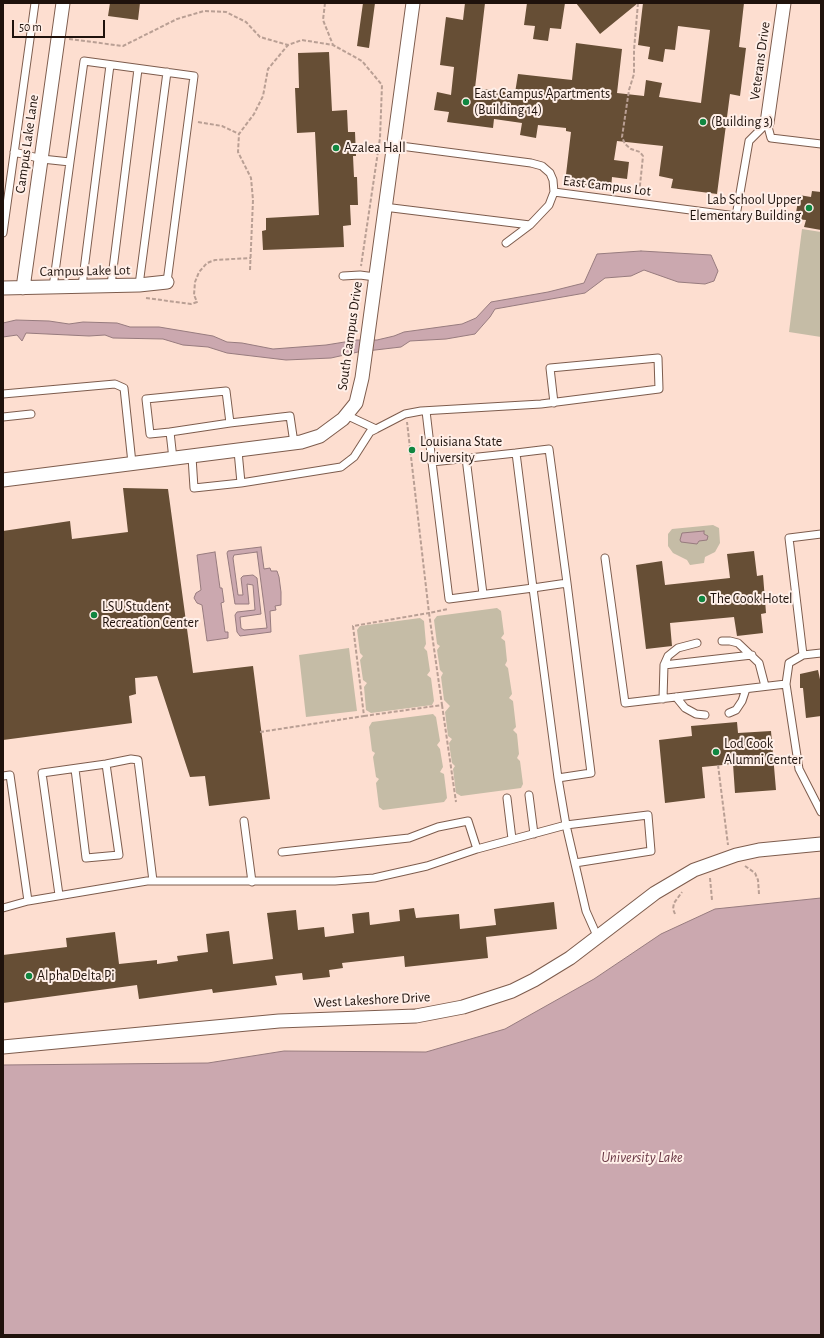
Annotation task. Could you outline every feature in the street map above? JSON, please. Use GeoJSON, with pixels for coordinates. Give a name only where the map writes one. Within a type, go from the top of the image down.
{"type":"FeatureCollection","features":[{"type":"Feature","properties":{"kind":"street","name":"Campus Lake Lane"},"geometry":{"type":"LineString","coordinates":[[23,288],[63,3]]}},
{"type":"Feature","properties":{"kind":"street","name":"South Campus Drive"},"geometry":{"type":"LineString","coordinates":[[3,480],[294,443],[320,436],[331,429],[346,415],[356,403],[362,378],[384,207],[413,3]]}},
{"type":"Feature","properties":{"kind":"street","name":"Veterans Drive"},"geometry":{"type":"LineString","coordinates":[[767,123],[784,3]]}},
{"type":"Feature","properties":{"kind":"street","name":"Campus Lake Lot"},"geometry":{"type":"LineString","coordinates":[[3,288],[139,285],[167,282]]}},
{"type":"Feature","properties":{"kind":"street","name":"West Lakeshore Drive"},"geometry":{"type":"LineString","coordinates":[[3,1046],[279,1021],[423,1015],[476,1003],[512,991],[546,973],[598,938],[655,893],[694,870],[736,855],[759,850],[821,844]]}},
{"type":"Feature","properties":{"kind":"lane"},"geometry":{"type":"LineString","coordinates":[[3,233],[35,3]]}},
{"type":"Feature","properties":{"kind":"lane"},"geometry":{"type":"LineString","coordinates":[[53,287],[84,61],[194,76],[167,282]]}},
{"type":"Feature","properties":{"kind":"lane"},"geometry":{"type":"LineString","coordinates":[[82,286],[110,65]]}},
{"type":"Feature","properties":{"kind":"lane"},"geometry":{"type":"LineString","coordinates":[[111,285],[138,68]]}},
{"type":"Feature","properties":{"kind":"lane"},"geometry":{"type":"LineString","coordinates":[[139,285],[167,72]]}},
{"type":"Feature","properties":{"kind":"lane"},"geometry":{"type":"LineString","coordinates":[[767,123],[771,138],[821,144]]}},
{"type":"Feature","properties":{"kind":"lane","name":"East Campus Lot"},"geometry":{"type":"LineString","coordinates":[[393,145],[531,163],[542,166],[550,173],[553,180],[554,192],[736,216],[749,141],[767,123]]}},
{"type":"Feature","properties":{"kind":"lane"},"geometry":{"type":"LineString","coordinates":[[14,152],[70,162]]}},
{"type":"Feature","properties":{"kind":"lane"},"geometry":{"type":"LineString","coordinates":[[3,178],[11,173]]}},
{"type":"Feature","properties":{"kind":"lane"},"geometry":{"type":"LineString","coordinates":[[506,243],[530,225],[549,205],[554,192]]}},
{"type":"Feature","properties":{"kind":"lane"},"geometry":{"type":"LineString","coordinates":[[384,207],[530,225]]}},
{"type":"Feature","properties":{"kind":"lane"},"geometry":{"type":"LineString","coordinates":[[343,276],[360,275],[375,277]]}},
{"type":"Feature","properties":{"kind":"lane"},"geometry":{"type":"LineString","coordinates":[[192,456],[194,488],[241,483],[341,466],[354,457],[370,432],[406,414],[426,411],[554,403],[659,389],[658,358],[550,368],[554,403]]}},
{"type":"Feature","properties":{"kind":"lane"},"geometry":{"type":"LineString","coordinates":[[3,394],[115,384],[124,388],[132,463]]}},
{"type":"Feature","properties":{"kind":"lane"},"geometry":{"type":"LineString","coordinates":[[230,423],[226,391],[146,399],[150,434],[290,416],[294,443]]}},
{"type":"Feature","properties":{"kind":"lane"},"geometry":{"type":"LineString","coordinates":[[426,411],[449,599],[566,583]]}},
{"type":"Feature","properties":{"kind":"lane"},"geometry":{"type":"LineString","coordinates":[[3,417],[31,414]]}},
{"type":"Feature","properties":{"kind":"lane"},"geometry":{"type":"LineString","coordinates":[[346,415],[376,429]]}},
{"type":"Feature","properties":{"kind":"lane"},"geometry":{"type":"LineString","coordinates":[[170,432],[173,459]]}},
{"type":"Feature","properties":{"kind":"lane"},"geometry":{"type":"LineString","coordinates":[[432,462],[549,449],[591,773],[558,778]]}},
{"type":"Feature","properties":{"kind":"lane"},"geometry":{"type":"LineString","coordinates":[[238,451],[241,483]]}},
{"type":"Feature","properties":{"kind":"lane"},"geometry":{"type":"LineString","coordinates":[[516,453],[558,778],[566,825],[586,911],[598,938]]}},
{"type":"Feature","properties":{"kind":"lane"},"geometry":{"type":"LineString","coordinates":[[466,458],[483,594]]}},
{"type":"Feature","properties":{"kind":"lane"},"geometry":{"type":"LineString","coordinates":[[803,655],[789,538],[821,534]]}},
{"type":"Feature","properties":{"kind":"lane"},"geometry":{"type":"LineString","coordinates":[[605,558],[625,703],[786,684]]}},
{"type":"Feature","properties":{"kind":"lane"},"geometry":{"type":"LineString","coordinates":[[722,641],[738,643],[752,655],[759,663],[765,686]]}},
{"type":"Feature","properties":{"kind":"lane"},"geometry":{"type":"LineString","coordinates":[[663,699],[664,664],[668,656],[678,648],[697,643]]}},
{"type":"Feature","properties":{"kind":"lane"},"geometry":{"type":"LineString","coordinates":[[821,653],[803,655],[789,662],[786,684],[799,769],[821,812]]}},
{"type":"Feature","properties":{"kind":"lane"},"geometry":{"type":"LineString","coordinates":[[664,664],[752,655]]}},
{"type":"Feature","properties":{"kind":"lane"},"geometry":{"type":"LineString","coordinates":[[729,714],[736,710],[742,701],[746,689]]}},
{"type":"Feature","properties":{"kind":"lane"},"geometry":{"type":"LineString","coordinates":[[676,697],[685,708],[696,714],[705,715]]}},
{"type":"Feature","properties":{"kind":"lane"},"geometry":{"type":"LineString","coordinates":[[59,895],[42,773],[132,759],[138,760],[153,881]]}},
{"type":"Feature","properties":{"kind":"lane"},"geometry":{"type":"LineString","coordinates":[[75,768],[86,858],[119,855],[106,764]]}},
{"type":"Feature","properties":{"kind":"lane"},"geometry":{"type":"LineString","coordinates":[[7,775],[28,901]]}},
{"type":"Feature","properties":{"kind":"lane"},"geometry":{"type":"LineString","coordinates":[[528,795],[534,834]]}},
{"type":"Feature","properties":{"kind":"lane"},"geometry":{"type":"LineString","coordinates":[[507,798],[512,840]]}},
{"type":"Feature","properties":{"kind":"lane"},"geometry":{"type":"LineString","coordinates":[[3,908],[59,895],[153,881],[335,881],[374,878],[427,866],[477,849],[566,825],[648,815],[652,851],[575,863]]}},
{"type":"Feature","properties":{"kind":"lane"},"geometry":{"type":"LineString","coordinates":[[244,821],[252,882]]}},
{"type":"Feature","properties":{"kind":"lane"},"geometry":{"type":"LineString","coordinates":[[282,852],[409,838],[438,827],[468,821],[477,849]]}},
{"type":"Feature","properties":{"kind":"path"},"geometry":{"type":"LineString","coordinates":[[325,3],[323,20],[333,44]]}},
{"type":"Feature","properties":{"kind":"path"},"geometry":{"type":"LineString","coordinates":[[638,3],[634,50],[634,74],[629,90],[622,137],[625,144],[631,149],[640,152],[643,156],[638,203]]}},
{"type":"Feature","properties":{"kind":"path"},"geometry":{"type":"LineString","coordinates":[[58,37],[123,46],[177,19],[204,11],[226,12],[246,22],[260,37],[288,45]]}},
{"type":"Feature","properties":{"kind":"path"},"geometry":{"type":"LineString","coordinates":[[250,270],[253,200],[252,186],[251,178],[238,152],[239,134],[254,114],[263,96],[268,69],[288,45],[302,40],[333,44],[362,61],[382,85],[380,138],[360,275]]}},
{"type":"Feature","properties":{"kind":"path"},"geometry":{"type":"LineString","coordinates":[[188,121],[222,126],[239,134]]}},
{"type":"Feature","properties":{"kind":"path"},"geometry":{"type":"LineString","coordinates":[[171,301],[186,304],[197,302],[194,295],[195,282],[199,272],[207,263],[215,260],[250,258]]}},
{"type":"Feature","properties":{"kind":"path"},"geometry":{"type":"LineString","coordinates":[[407,421],[429,613],[456,802]]}},
{"type":"Feature","properties":{"kind":"path"},"geometry":{"type":"LineString","coordinates":[[364,716],[353,626],[429,613]]}},
{"type":"Feature","properties":{"kind":"path"},"geometry":{"type":"LineString","coordinates":[[260,732],[442,705]]}},
{"type":"Feature","properties":{"kind":"path"},"geometry":{"type":"LineString","coordinates":[[718,765],[728,848]]}},
{"type":"Feature","properties":{"kind":"path"},"geometry":{"type":"LineString","coordinates":[[742,864],[755,873],[758,880],[759,894]]}},
{"type":"Feature","properties":{"kind":"path"},"geometry":{"type":"LineString","coordinates":[[712,900],[710,878],[714,872]]}},
{"type":"Feature","properties":{"kind":"path"},"geometry":{"type":"LineString","coordinates":[[704,878],[710,878]]}},
{"type":"Feature","properties":{"kind":"path"},"geometry":{"type":"LineString","coordinates":[[675,914],[673,909],[674,902],[686,888]]}},
{"type":"Feature","properties":{"kind":"shaded area"},"geometry":{"type":"Polygon","coordinates":[[[802,229],[821,232],[821,337],[789,332],[802,229]]]}},
{"type":"Feature","properties":{"kind":"shaded area"},"geometry":{"type":"Polygon","coordinates":[[[713,525],[719,528],[720,543],[715,552],[705,557],[704,563],[690,565],[687,560],[673,553],[668,546],[668,534],[672,529],[713,525]]]}},
{"type":"Feature","properties":{"kind":"shaded area"},"geometry":{"type":"Polygon","coordinates":[[[497,608],[501,611],[504,634],[501,638],[505,641],[507,661],[505,665],[508,668],[512,694],[509,698],[513,701],[516,727],[513,730],[517,734],[519,754],[517,758],[520,761],[523,784],[521,788],[461,796],[456,793],[453,769],[455,766],[452,763],[449,743],[452,739],[448,736],[445,712],[450,706],[444,700],[441,677],[443,673],[440,670],[437,650],[440,646],[437,644],[434,620],[437,616],[497,608]]]}},
{"type":"Feature","properties":{"kind":"shaded area"},"geometry":{"type":"Polygon","coordinates":[[[420,618],[424,621],[426,644],[424,648],[427,651],[430,671],[427,675],[431,678],[434,701],[432,705],[371,713],[366,710],[364,687],[367,683],[363,680],[360,660],[363,656],[360,653],[357,630],[360,626],[420,618]]]}},
{"type":"Feature","properties":{"kind":"shaded area"},"geometry":{"type":"Polygon","coordinates":[[[349,648],[357,711],[306,717],[299,655],[349,648]]]}},
{"type":"Feature","properties":{"kind":"shaded area"},"geometry":{"type":"Polygon","coordinates":[[[433,714],[436,717],[440,741],[437,745],[440,749],[443,767],[440,772],[444,774],[447,798],[444,802],[383,810],[379,807],[376,783],[379,779],[376,777],[373,757],[375,753],[372,751],[369,727],[372,722],[433,714]]]}},
{"type":"Feature","properties":{"kind":"water"},"geometry":{"type":"Polygon","coordinates":[[[641,251],[711,255],[718,271],[714,281],[705,284],[678,282],[644,270],[631,276],[605,278],[585,293],[495,309],[475,334],[446,339],[410,341],[401,347],[358,352],[331,358],[286,360],[227,353],[208,347],[183,345],[163,339],[113,338],[105,335],[89,336],[26,333],[22,341],[17,335],[3,337],[3,323],[16,320],[49,321],[69,324],[83,322],[117,323],[130,327],[159,327],[213,336],[227,342],[242,343],[273,349],[326,345],[357,340],[377,340],[404,332],[462,324],[476,318],[491,302],[548,292],[584,283],[597,254],[641,251]]]}},
{"type":"Feature","properties":{"kind":"water"},"geometry":{"type":"Polygon","coordinates":[[[704,531],[704,534],[708,536],[707,540],[699,541],[697,544],[681,542],[680,540],[682,533],[704,531]]]}},
{"type":"Feature","properties":{"kind":"water"},"geometry":{"type":"Polygon","coordinates":[[[261,547],[264,569],[270,568],[271,571],[277,571],[281,592],[281,605],[275,606],[276,610],[270,611],[271,632],[240,636],[237,632],[235,615],[237,612],[255,610],[253,585],[247,584],[249,604],[235,604],[227,553],[228,551],[261,547]],[[257,552],[234,555],[233,558],[238,595],[243,595],[241,578],[243,576],[253,575],[257,578],[261,614],[240,617],[241,628],[244,630],[267,628],[257,552]]]}},
{"type":"Feature","properties":{"kind":"water"},"geometry":{"type":"Polygon","coordinates":[[[215,552],[220,588],[222,588],[224,602],[221,603],[225,632],[228,632],[228,638],[207,641],[202,605],[197,603],[194,598],[196,593],[201,590],[197,555],[215,552]]]}},
{"type":"Feature","properties":{"kind":"water","name":"University Lake"},"geometry":{"type":"Polygon","coordinates":[[[821,898],[821,1335],[3,1335],[3,1065],[208,1063],[284,1051],[426,1052],[505,1029],[594,979],[661,934],[715,909],[821,898]]]}},
{"type":"Feature","properties":{"kind":"building"},"geometry":{"type":"Polygon","coordinates":[[[110,3],[140,3],[138,20],[108,16],[110,3]]]}},
{"type":"Feature","properties":{"kind":"building"},"geometry":{"type":"Polygon","coordinates":[[[363,3],[375,3],[369,48],[357,46],[363,3]]]}},
{"type":"Feature","properties":{"kind":"building"},"geometry":{"type":"Polygon","coordinates":[[[465,3],[485,3],[475,88],[515,93],[518,74],[572,80],[576,43],[622,49],[617,93],[644,96],[646,80],[662,83],[659,97],[701,103],[710,30],[678,26],[675,50],[665,49],[663,62],[648,59],[650,47],[638,45],[643,3],[744,3],[739,47],[746,48],[740,96],[730,94],[717,194],[671,188],[673,179],[659,176],[663,146],[617,141],[614,160],[629,162],[627,179],[612,177],[611,189],[565,183],[571,132],[566,131],[566,128],[538,125],[536,138],[520,135],[522,123],[494,119],[493,128],[447,122],[449,112],[434,110],[437,92],[451,95],[454,67],[440,65],[446,17],[463,20],[465,3]]]}},
{"type":"Feature","properties":{"kind":"building"},"geometry":{"type":"Polygon","coordinates":[[[527,3],[565,3],[561,29],[550,28],[548,41],[533,39],[535,26],[524,25],[527,3]]]}},
{"type":"Feature","properties":{"kind":"building"},"geometry":{"type":"Polygon","coordinates":[[[576,3],[638,3],[600,34],[576,3]]]}},
{"type":"Feature","properties":{"kind":"building","name":"Azalea Hall"},"geometry":{"type":"Polygon","coordinates":[[[329,52],[332,111],[347,110],[348,132],[355,132],[356,156],[353,156],[354,177],[357,177],[358,205],[350,205],[351,225],[343,226],[344,247],[263,250],[262,231],[266,230],[266,218],[319,215],[315,132],[297,133],[295,88],[299,88],[298,53],[329,52]]]}},
{"type":"Feature","properties":{"kind":"building","name":"Lab School Upper Elementary Building"},"geometry":{"type":"Polygon","coordinates":[[[812,191],[821,192],[821,230],[804,227],[806,220],[795,219],[799,195],[811,197],[812,191]]]}},
{"type":"Feature","properties":{"kind":"building","name":"LSU Student Recreation Center"},"geometry":{"type":"Polygon","coordinates":[[[123,488],[168,489],[193,673],[253,666],[270,799],[209,806],[205,776],[190,777],[157,676],[135,678],[136,694],[129,696],[132,723],[3,740],[3,531],[70,521],[72,539],[128,532],[123,488]]]}},
{"type":"Feature","properties":{"kind":"building","name":"The Cook Hotel"},"geometry":{"type":"Polygon","coordinates":[[[754,551],[757,576],[763,575],[766,613],[761,614],[763,633],[737,636],[734,617],[670,623],[672,646],[646,649],[636,565],[662,561],[665,585],[730,578],[727,554],[754,551]]]}},
{"type":"Feature","properties":{"kind":"building"},"geometry":{"type":"Polygon","coordinates":[[[818,670],[821,684],[821,716],[806,718],[803,688],[800,688],[800,674],[818,670]]]}},
{"type":"Feature","properties":{"kind":"building","name":"Lod Cook Alumni Center"},"geometry":{"type":"Polygon","coordinates":[[[737,722],[738,733],[771,731],[776,790],[735,793],[733,764],[702,767],[705,798],[665,803],[659,740],[692,736],[691,726],[737,722]]]}},
{"type":"Feature","properties":{"kind":"building"},"geometry":{"type":"Polygon","coordinates":[[[554,902],[557,929],[486,937],[488,958],[405,967],[404,956],[342,963],[343,968],[329,970],[330,977],[303,980],[302,973],[275,976],[277,985],[213,993],[212,989],[139,999],[137,985],[3,1003],[3,955],[67,947],[66,938],[115,932],[119,964],[157,960],[157,964],[178,961],[177,956],[208,952],[206,934],[229,931],[233,964],[273,959],[267,913],[296,910],[298,930],[324,927],[325,937],[354,933],[352,914],[369,912],[370,925],[400,921],[399,910],[414,908],[416,918],[459,914],[460,929],[496,925],[494,909],[554,902]]]}},
{"type":"Feature","properties":{"kind":"place","name":"East Campus Apartments (Building 14)"},"geometry":{"type":"Point","coordinates":[466,102]}},
{"type":"Feature","properties":{"kind":"place","name":"(Building 3)"},"geometry":{"type":"Point","coordinates":[703,122]}},
{"type":"Feature","properties":{"kind":"place","name":"Azalea Hall"},"geometry":{"type":"Point","coordinates":[336,148]}},
{"type":"Feature","properties":{"kind":"place","name":"Lab School Upper Elementary Building"},"geometry":{"type":"Point","coordinates":[809,208]}},
{"type":"Feature","properties":{"kind":"place","name":"Louisiana State University"},"geometry":{"type":"Point","coordinates":[412,450]}},
{"type":"Feature","properties":{"kind":"place","name":"The Cook Hotel"},"geometry":{"type":"Point","coordinates":[702,599]}},
{"type":"Feature","properties":{"kind":"place","name":"LSU Student Recreation Center"},"geometry":{"type":"Point","coordinates":[94,615]}},
{"type":"Feature","properties":{"kind":"place","name":"Lod Cook Alumni Center"},"geometry":{"type":"Point","coordinates":[716,752]}},
{"type":"Feature","properties":{"kind":"place","name":"Alpha Delta Pi"},"geometry":{"type":"Point","coordinates":[29,976]}}]}
